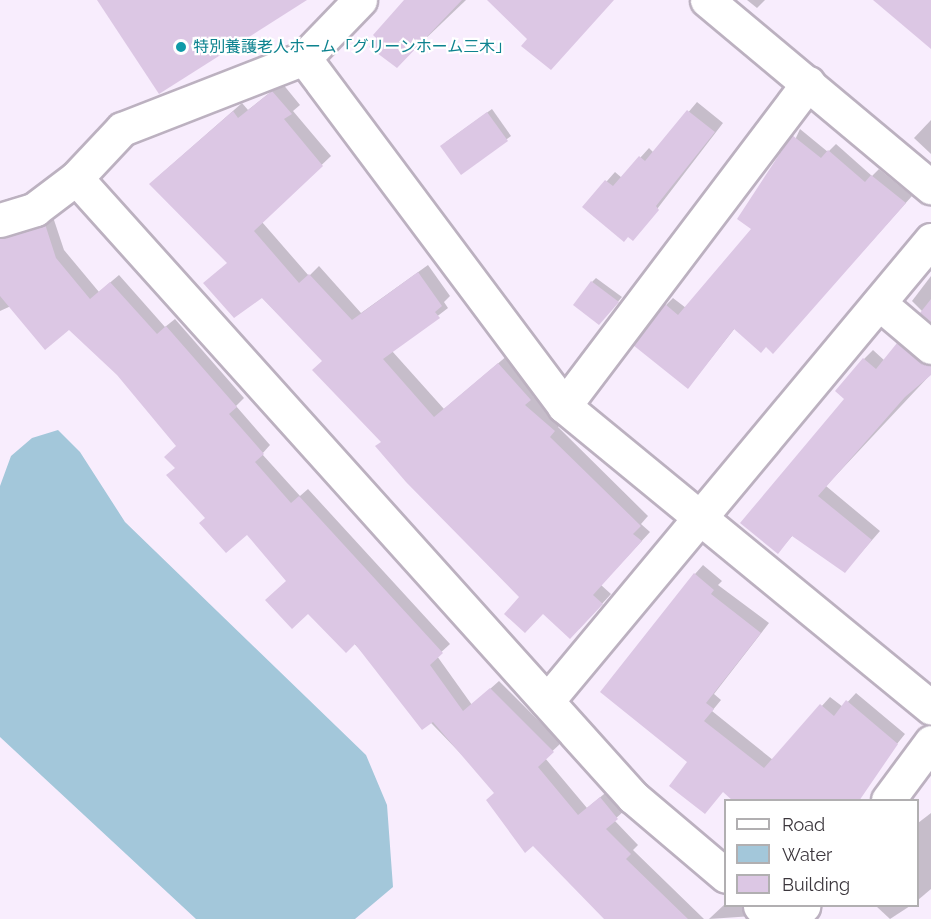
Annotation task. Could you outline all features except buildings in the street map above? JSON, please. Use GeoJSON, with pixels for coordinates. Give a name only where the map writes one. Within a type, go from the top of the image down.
{"type":"FeatureCollection","features":[{"type":"Feature","properties":{"kind":"street"},"geometry":{"type":"LineString","coordinates":[[0,220],[35,209],[76,178],[122,129],[304,58],[360,0]]}},
{"type":"Feature","properties":{"kind":"street"},"geometry":{"type":"LineString","coordinates":[[707,0],[931,187]]}},
{"type":"Feature","properties":{"kind":"street"},"geometry":{"type":"LineString","coordinates":[[304,58],[564,406],[931,707]]}},
{"type":"Feature","properties":{"kind":"street"},"geometry":{"type":"LineString","coordinates":[[564,406],[808,83]]}},
{"type":"Feature","properties":{"kind":"street"},"geometry":{"type":"LineString","coordinates":[[76,178],[633,797],[724,874]]}},
{"type":"Feature","properties":{"kind":"street"},"geometry":{"type":"LineString","coordinates":[[547,701],[931,240]]}},
{"type":"Feature","properties":{"kind":"street"},"geometry":{"type":"LineString","coordinates":[[879,303],[931,347]]}},
{"type":"Feature","properties":{"kind":"street"},"geometry":{"type":"LineString","coordinates":[[889,799],[931,742]]}},
{"type":"Feature","properties":{"kind":"street"},"geometry":{"type":"LineString","coordinates":[[761,907],[772,916],[804,910]]}},
{"type":"Feature","properties":{"kind":"water"},"geometry":{"type":"Polygon","coordinates":[[[58,430],[80,452],[125,522],[366,755],[387,805],[393,887],[355,919],[196,919],[0,737],[0,486],[11,456],[32,438],[58,430]]]}},
{"type":"Feature","properties":{"kind":"place","name":"特別養護老人ホーム「グリーンホーム三木」"},"geometry":{"type":"Point","coordinates":[181,47]}}]}
